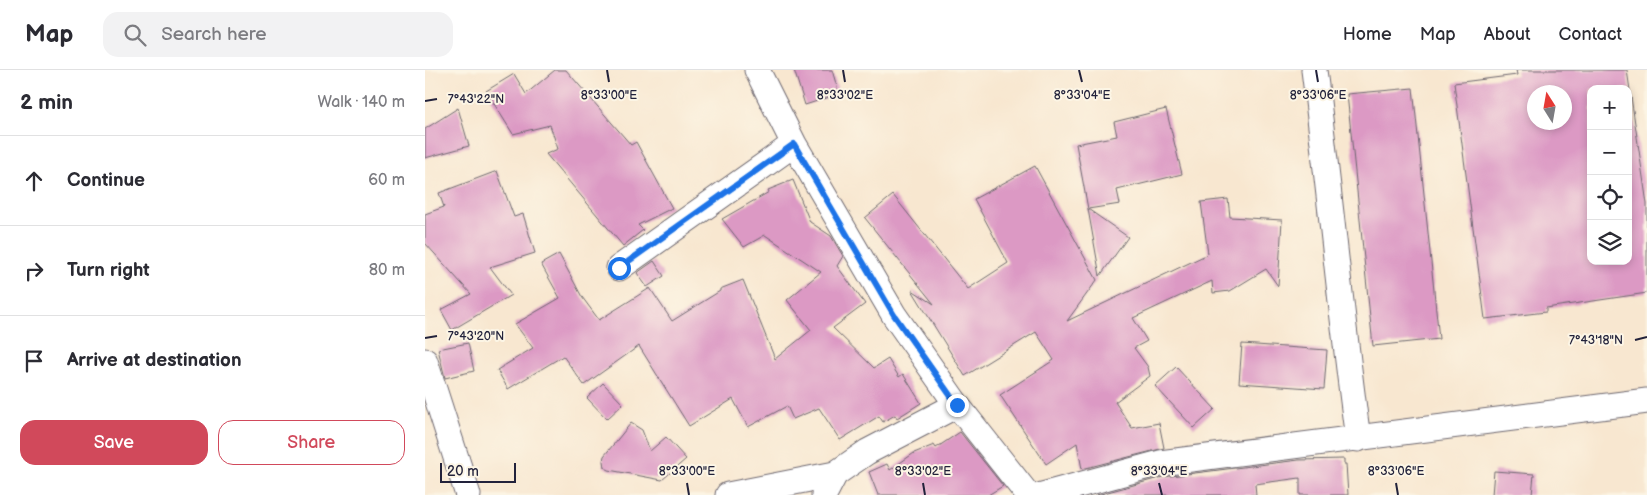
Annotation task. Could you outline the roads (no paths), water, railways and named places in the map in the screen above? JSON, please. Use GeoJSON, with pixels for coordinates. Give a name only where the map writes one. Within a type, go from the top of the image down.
{"type":"FeatureCollection","features":[{"type":"Feature","properties":{"kind":"street"},"geometry":{"type":"LineString","coordinates":[[757,70],[794,144],[894,315],[957,405],[1028,495]]}},
{"type":"Feature","properties":{"kind":"street"},"geometry":{"type":"LineString","coordinates":[[1314,70],[1324,141],[1344,334],[1358,439]]}},
{"type":"Feature","properties":{"kind":"street"},"geometry":{"type":"LineString","coordinates":[[619,268],[794,144]]}},
{"type":"Feature","properties":{"kind":"street"},"geometry":{"type":"LineString","coordinates":[[425,361],[429,390],[468,495]]}},
{"type":"Feature","properties":{"kind":"street"},"geometry":{"type":"LineString","coordinates":[[1042,495],[1160,463],[1647,401]]}},
{"type":"Feature","properties":{"kind":"street"},"geometry":{"type":"LineString","coordinates":[[728,495],[830,485],[867,452],[957,405]]}}]}
